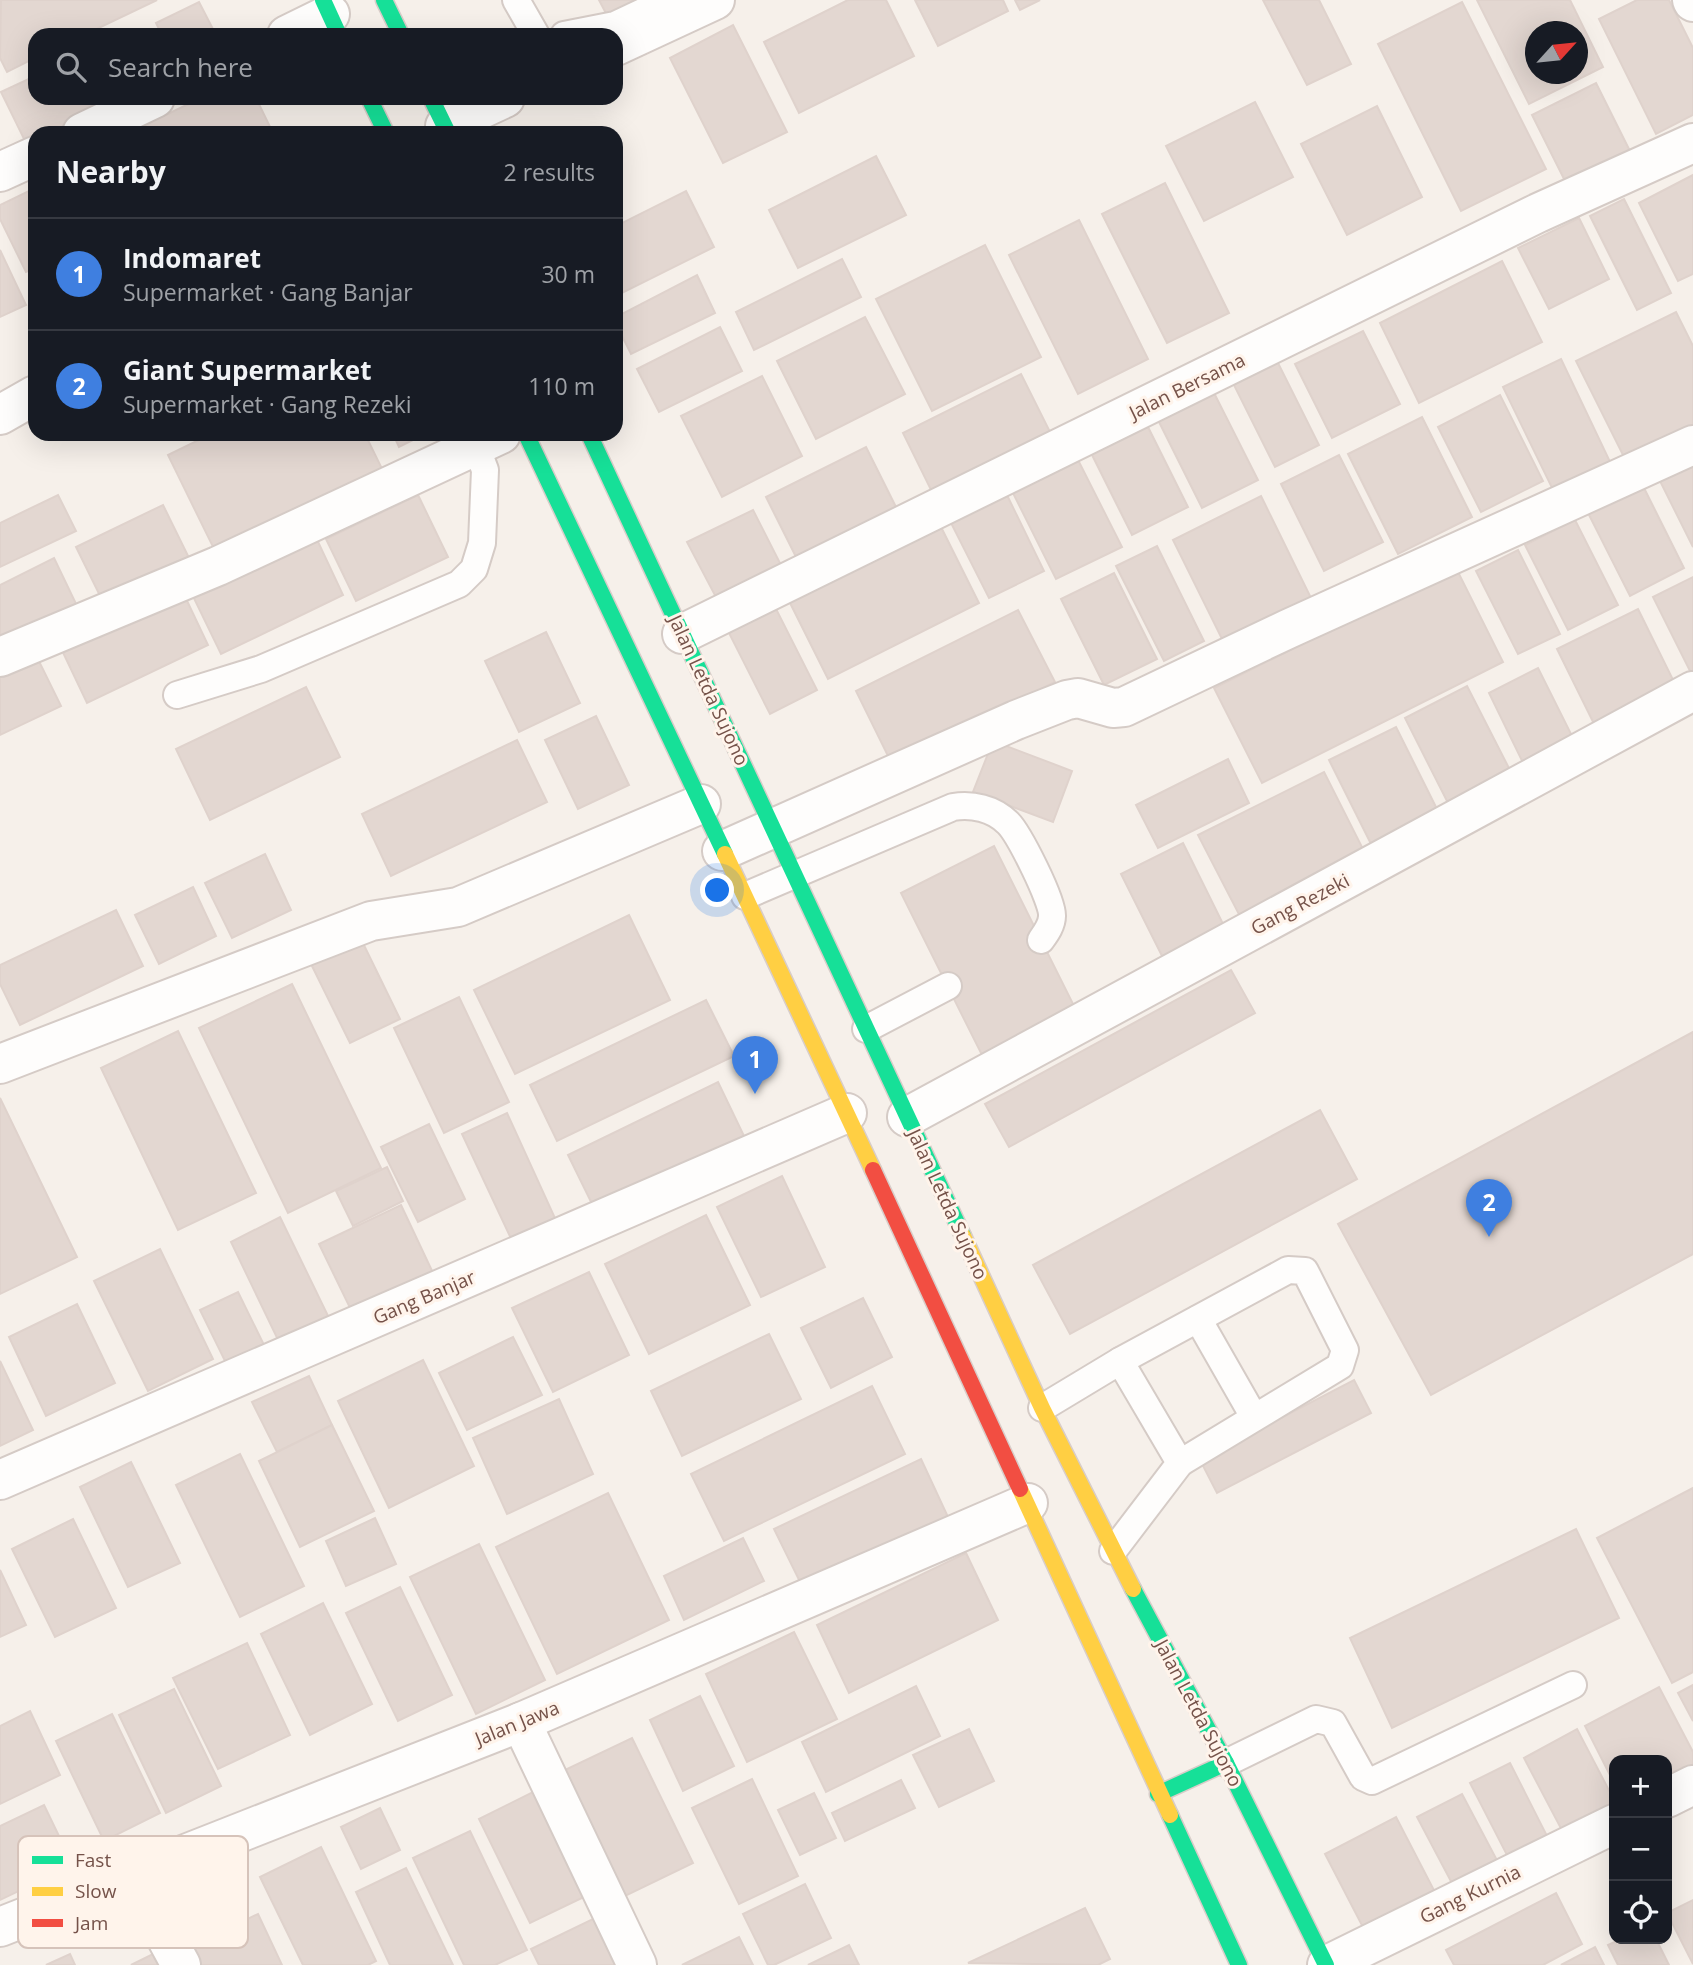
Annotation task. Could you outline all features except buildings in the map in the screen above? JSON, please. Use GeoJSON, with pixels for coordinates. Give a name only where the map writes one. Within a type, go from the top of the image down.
{"type":"FeatureCollection","features":[{"type":"Feature","properties":{"kind":"highway"},"geometry":{"type":"LineString","coordinates":[[384,0],[398,28]]}},
{"type":"Feature","properties":{"kind":"highway"},"geometry":{"type":"LineString","coordinates":[[372,105],[383,126]]}},
{"type":"Feature","properties":{"kind":"highway"},"geometry":{"type":"LineString","coordinates":[[529,441],[847,1113],[1028,1503],[1158,1794],[1239,1965]]}},
{"type":"Feature","properties":{"kind":"highway","name":"Jalan Letda Sujono"},"geometry":{"type":"LineString","coordinates":[[592,441],[775,828],[1042,1408],[1112,1551],[1226,1763],[1326,1965]]}},
{"type":"Feature","properties":{"kind":"highway"},"geometry":{"type":"LineString","coordinates":[[1158,1794],[1226,1763]]}},
{"type":"Feature","properties":{"kind":"street"},"geometry":{"type":"LineString","coordinates":[[623,43],[715,0]]}},
{"type":"Feature","properties":{"kind":"street"},"geometry":{"type":"LineString","coordinates":[[303,28],[331,16]]}},
{"type":"Feature","properties":{"kind":"street"},"geometry":{"type":"LineString","coordinates":[[97,126],[140,105]]}},
{"type":"Feature","properties":{"kind":"street"},"geometry":{"type":"LineString","coordinates":[[441,119],[484,105]]}},
{"type":"Feature","properties":{"kind":"street","name":"Jalan Bersama"},"geometry":{"type":"LineString","coordinates":[[682,634],[1538,213],[1693,143]]}},
{"type":"Feature","properties":{"kind":"street"},"geometry":{"type":"LineString","coordinates":[[0,173],[28,159]]}},
{"type":"Feature","properties":{"kind":"street"},"geometry":{"type":"LineString","coordinates":[[0,415],[28,399]]}},
{"type":"Feature","properties":{"kind":"street"},"geometry":{"type":"LineString","coordinates":[[0,657],[218,566],[487,441]]}},
{"type":"Feature","properties":{"kind":"street"},"geometry":{"type":"LineString","coordinates":[[723,851],[1016,720],[1067,700],[1078,698],[1113,708],[1124,707],[1300,623],[1693,445]]}},
{"type":"Feature","properties":{"kind":"street","name":"Gang Rezeki"},"geometry":{"type":"LineString","coordinates":[[907,1117],[1693,691]]}},
{"type":"Feature","properties":{"kind":"street"},"geometry":{"type":"LineString","coordinates":[[0,1064],[372,921],[458,906],[701,804]]}},
{"type":"Feature","properties":{"kind":"street","name":"Gang Banjar"},"geometry":{"type":"LineString","coordinates":[[0,1480],[847,1113]]}},
{"type":"Feature","properties":{"kind":"street","name":"Jalan Jawa"},"geometry":{"type":"LineString","coordinates":[[227,1836],[521,1722],[1028,1503]]}},
{"type":"Feature","properties":{"kind":"street"},"geometry":{"type":"LineString","coordinates":[[521,1722],[637,1965]]}},
{"type":"Feature","properties":{"kind":"street"},"geometry":{"type":"LineString","coordinates":[[1672,1796],[1693,1785]]}},
{"type":"Feature","properties":{"kind":"street","name":"Gang Kurnia"},"geometry":{"type":"LineString","coordinates":[[1326,1965],[1609,1826]]}},
{"type":"Feature","properties":{"kind":"street","name":"Jalan Jawa"},"geometry":{"type":"LineString","coordinates":[[0,1927],[18,1920]]}},
{"type":"Feature","properties":{"kind":"street"},"geometry":{"type":"LineString","coordinates":[[172,1948],[181,1965]]}},
{"type":"Feature","properties":{"kind":"lane"},"geometry":{"type":"LineString","coordinates":[[516,0],[532,28]]}},
{"type":"Feature","properties":{"kind":"lane"},"geometry":{"type":"LineString","coordinates":[[600,28],[615,25],[668,0]]}},
{"type":"Feature","properties":{"kind":"lane"},"geometry":{"type":"LineString","coordinates":[[177,695],[261,669],[459,584],[474,569],[482,543],[489,441]]}},
{"type":"Feature","properties":{"kind":"lane"},"geometry":{"type":"LineString","coordinates":[[745,896],[953,807],[980,807],[1009,824],[1050,900],[1051,922],[1041,940]]}},
{"type":"Feature","properties":{"kind":"lane"},"geometry":{"type":"LineString","coordinates":[[866,1029],[948,986]]}},
{"type":"Feature","properties":{"kind":"lane"},"geometry":{"type":"LineString","coordinates":[[1042,1408],[1120,1361],[1288,1270],[1305,1271],[1345,1350],[1344,1359],[1333,1370],[1180,1463],[1112,1551]]}},
{"type":"Feature","properties":{"kind":"lane"},"geometry":{"type":"LineString","coordinates":[[1198,1319],[1254,1417]]}},
{"type":"Feature","properties":{"kind":"lane"},"geometry":{"type":"LineString","coordinates":[[1120,1361],[1180,1463]]}},
{"type":"Feature","properties":{"kind":"lane"},"geometry":{"type":"LineString","coordinates":[[1226,1763],[1316,1719],[1324,1719],[1337,1727],[1363,1777],[1372,1781],[1573,1685]]}},
{"type":"Feature","properties":{"kind":"traffic: fast"},"geometry":{"type":"LineString","coordinates":[[323,0],[336,28]]}},
{"type":"Feature","properties":{"kind":"traffic: fast"},"geometry":{"type":"LineString","coordinates":[[384,0],[398,28]]}},
{"type":"Feature","properties":{"kind":"traffic: fast"},"geometry":{"type":"LineString","coordinates":[[372,105],[383,126]]}},
{"type":"Feature","properties":{"kind":"traffic: fast"},"geometry":{"type":"LineString","coordinates":[[434,105],[445,126]]}},
{"type":"Feature","properties":{"kind":"traffic: fast"},"geometry":{"type":"LineString","coordinates":[[529,441],[725,854]]}},
{"type":"Feature","properties":{"kind":"traffic: fast"},"geometry":{"type":"LineString","coordinates":[[592,441],[963,1236]]}},
{"type":"Feature","properties":{"kind":"traffic: fast"},"geometry":{"type":"LineString","coordinates":[[1133,1589],[1226,1763],[1326,1965]]}},
{"type":"Feature","properties":{"kind":"traffic: fast"},"geometry":{"type":"LineString","coordinates":[[1158,1794],[1226,1763]]}},
{"type":"Feature","properties":{"kind":"traffic: fast"},"geometry":{"type":"LineString","coordinates":[[1170,1815],[1239,1965]]}},
{"type":"Feature","properties":{"kind":"traffic: slow"},"geometry":{"type":"LineString","coordinates":[[725,854],[873,1170]]}},
{"type":"Feature","properties":{"kind":"traffic: slow"},"geometry":{"type":"LineString","coordinates":[[963,1236],[1042,1408],[1133,1589]]}},
{"type":"Feature","properties":{"kind":"traffic: slow"},"geometry":{"type":"LineString","coordinates":[[1020,1489],[1170,1815]]}},
{"type":"Feature","properties":{"kind":"traffic: jam"},"geometry":{"type":"LineString","coordinates":[[873,1170],[1020,1489]]}},
{"type":"Feature","properties":{"kind":"place","name":"Indomaret"},"geometry":{"type":"Point","coordinates":[755,1094]}},
{"type":"Feature","properties":{"kind":"place","name":"Giant Supermarket"},"geometry":{"type":"Point","coordinates":[1489,1237]}}]}
